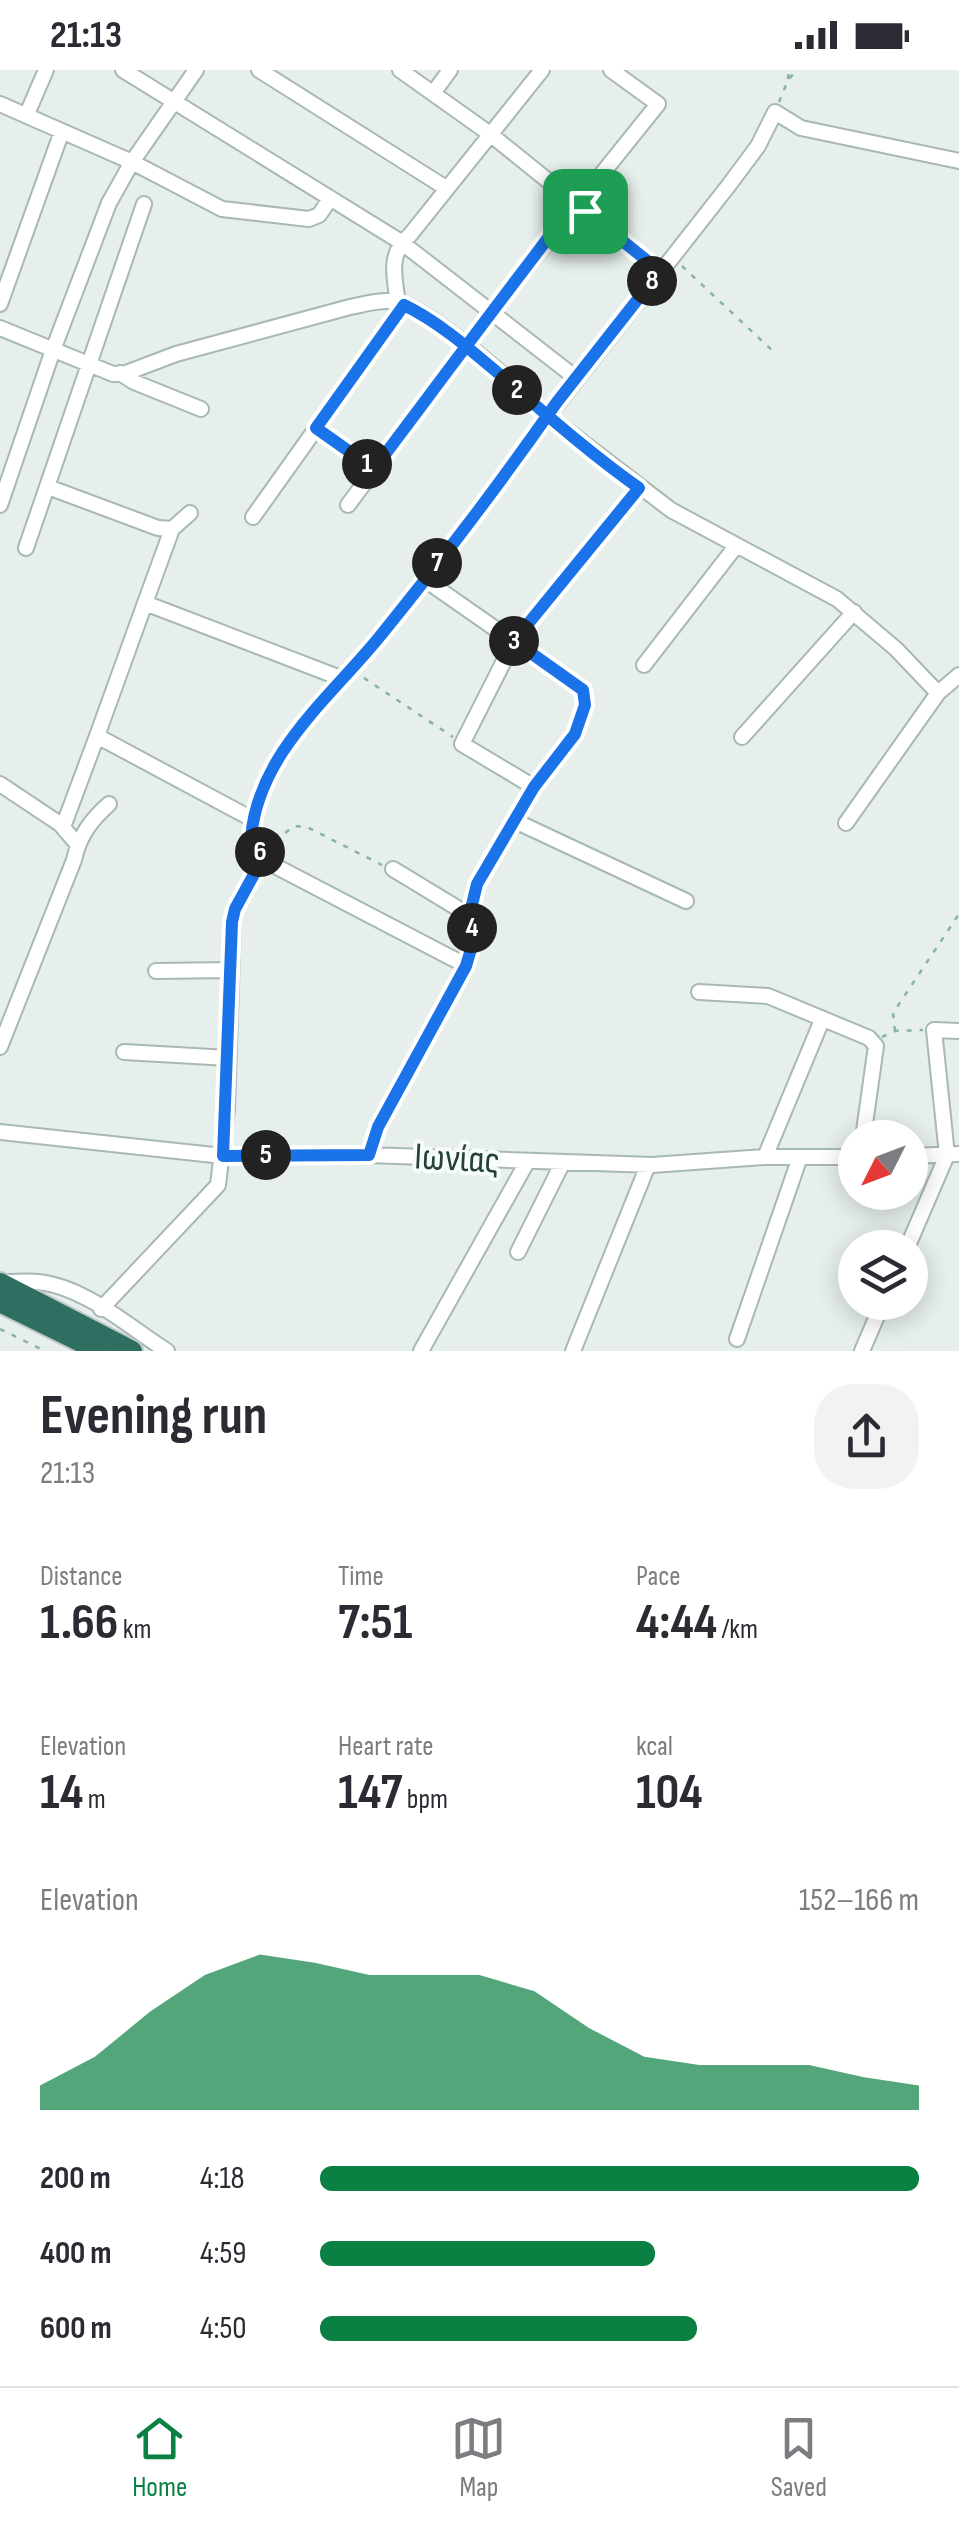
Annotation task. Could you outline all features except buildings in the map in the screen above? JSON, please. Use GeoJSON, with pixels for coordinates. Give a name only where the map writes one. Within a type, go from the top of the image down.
{"type":"FeatureCollection","features":[{"type":"Feature","properties":{"kind":"highway"},"geometry":{"type":"LineString","coordinates":[[0,1283],[132,1351]]}},
{"type":"Feature","properties":{"kind":"highway"},"geometry":{"type":"LineString","coordinates":[[0,1302],[99,1351]]}},
{"type":"Feature","properties":{"kind":"street"},"geometry":{"type":"LineString","coordinates":[[28,114],[46,70]]}},
{"type":"Feature","properties":{"kind":"street"},"geometry":{"type":"LineString","coordinates":[[123,70],[400,242],[576,378]]}},
{"type":"Feature","properties":{"kind":"street"},"geometry":{"type":"LineString","coordinates":[[0,505],[109,203],[132,162],[196,70]]}},
{"type":"Feature","properties":{"kind":"street"},"geometry":{"type":"LineString","coordinates":[[258,70],[446,188]]}},
{"type":"Feature","properties":{"kind":"street"},"geometry":{"type":"LineString","coordinates":[[400,70],[490,134],[660,271]]}},
{"type":"Feature","properties":{"kind":"street"},"geometry":{"type":"LineString","coordinates":[[434,92],[450,70]]}},
{"type":"Feature","properties":{"kind":"street"},"geometry":{"type":"LineString","coordinates":[[253,517],[401,304],[393,266],[400,242],[410,235],[542,70]]}},
{"type":"Feature","properties":{"kind":"street"},"geometry":{"type":"LineString","coordinates":[[348,505],[575,203],[658,104],[611,70]]}},
{"type":"Feature","properties":{"kind":"street"},"geometry":{"type":"LineString","coordinates":[[0,104],[233,212],[309,219],[319,215],[330,199]]}},
{"type":"Feature","properties":{"kind":"street"},"geometry":{"type":"LineString","coordinates":[[466,966],[310,887],[264,856],[251,838],[252,819],[260,794],[290,739],[510,470],[576,378],[758,146],[775,112],[801,128],[959,162]]}},
{"type":"Feature","properties":{"kind":"street"},"geometry":{"type":"LineString","coordinates":[[0,304],[62,131]]}},
{"type":"Feature","properties":{"kind":"street"},"geometry":{"type":"LineString","coordinates":[[26,548],[144,204]]}},
{"type":"Feature","properties":{"kind":"street"},"geometry":{"type":"LineString","coordinates":[[120,374],[176,354],[350,306],[376,301],[401,304],[423,314],[466,346],[639,488],[736,546],[818,586],[854,612],[938,693]]}},
{"type":"Feature","properties":{"kind":"street"},"geometry":{"type":"LineString","coordinates":[[0,328],[201,409]]}},
{"type":"Feature","properties":{"kind":"street"},"geometry":{"type":"LineString","coordinates":[[316,428],[374,469]]}},
{"type":"Feature","properties":{"kind":"street"},"geometry":{"type":"LineString","coordinates":[[48,487],[158,528],[172,529]]}},
{"type":"Feature","properties":{"kind":"street"},"geometry":{"type":"LineString","coordinates":[[369,1155],[378,1127],[466,966],[474,939],[472,918],[477,884],[534,787],[462,744],[514,641],[639,488]]}},
{"type":"Feature","properties":{"kind":"street"},"geometry":{"type":"LineString","coordinates":[[62,827],[172,529],[190,513]]}},
{"type":"Feature","properties":{"kind":"street"},"geometry":{"type":"LineString","coordinates":[[644,665],[736,546]]}},
{"type":"Feature","properties":{"kind":"street"},"geometry":{"type":"LineString","coordinates":[[424,579],[583,690]]}},
{"type":"Feature","properties":{"kind":"street"},"geometry":{"type":"LineString","coordinates":[[145,603],[347,674]]}},
{"type":"Feature","properties":{"kind":"street"},"geometry":{"type":"LineString","coordinates":[[742,737],[854,612]]}},
{"type":"Feature","properties":{"kind":"street"},"geometry":{"type":"LineString","coordinates":[[846,823],[938,693],[959,675]]}},
{"type":"Feature","properties":{"kind":"street"},"geometry":{"type":"LineString","coordinates":[[96,736],[252,819]]}},
{"type":"Feature","properties":{"kind":"street"},"geometry":{"type":"LineString","coordinates":[[0,784],[62,827],[78,845]]}},
{"type":"Feature","properties":{"kind":"street"},"geometry":{"type":"LineString","coordinates":[[0,1047],[78,845],[92,820],[110,804]]}},
{"type":"Feature","properties":{"kind":"street"},"geometry":{"type":"LineString","coordinates":[[515,821],[686,901]]}},
{"type":"Feature","properties":{"kind":"street"},"geometry":{"type":"LineString","coordinates":[[101,1309],[218,1185],[223,1156],[235,909],[264,856]]}},
{"type":"Feature","properties":{"kind":"street"},"geometry":{"type":"LineString","coordinates":[[393,870],[472,918]]}},
{"type":"Feature","properties":{"kind":"street"},"geometry":{"type":"LineString","coordinates":[[156,970],[232,970]]}},
{"type":"Feature","properties":{"kind":"street"},"geometry":{"type":"LineString","coordinates":[[700,992],[768,996],[854,1031],[874,1044],[866,1120]]}},
{"type":"Feature","properties":{"kind":"street"},"geometry":{"type":"LineString","coordinates":[[765,1157],[822,1020]]}},
{"type":"Feature","properties":{"kind":"street"},"geometry":{"type":"LineString","coordinates":[[917,1230],[953,1154],[934,1030],[959,1031]]}},
{"type":"Feature","properties":{"kind":"street"},"geometry":{"type":"LineString","coordinates":[[124,1052],[229,1058]]}},
{"type":"Feature","properties":{"kind":"street","name":"Ιωνίας"},"geometry":{"type":"LineString","coordinates":[[0,1132],[223,1156],[369,1155],[648,1164],[838,1156]]}},
{"type":"Feature","properties":{"kind":"street"},"geometry":{"type":"LineString","coordinates":[[928,1155],[953,1154]]}},
{"type":"Feature","properties":{"kind":"street"},"geometry":{"type":"LineString","coordinates":[[737,1339],[800,1156]]}},
{"type":"Feature","properties":{"kind":"street"},"geometry":{"type":"LineString","coordinates":[[421,1351],[527,1162]]}},
{"type":"Feature","properties":{"kind":"street"},"geometry":{"type":"LineString","coordinates":[[518,1252],[563,1162]]}},
{"type":"Feature","properties":{"kind":"street"},"geometry":{"type":"LineString","coordinates":[[573,1351],[648,1164]]}},
{"type":"Feature","properties":{"kind":"street"},"geometry":{"type":"LineString","coordinates":[[0,1283],[39,1282],[58,1286],[101,1309],[160,1349]]}},
{"type":"Feature","properties":{"kind":"street"},"geometry":{"type":"LineString","coordinates":[[862,1351],[876,1320]]}},
{"type":"Feature","properties":{"kind":"path"},"geometry":{"type":"LineString","coordinates":[[775,112],[789,70]]}},
{"type":"Feature","properties":{"kind":"path"},"geometry":{"type":"LineString","coordinates":[[788,80],[797,70]]}},
{"type":"Feature","properties":{"kind":"path"},"geometry":{"type":"LineString","coordinates":[[671,257],[776,354]]}},
{"type":"Feature","properties":{"kind":"path"},"geometry":{"type":"LineString","coordinates":[[347,674],[462,744]]}},
{"type":"Feature","properties":{"kind":"path"},"geometry":{"type":"LineString","coordinates":[[534,787],[575,734],[585,705],[583,690]]}},
{"type":"Feature","properties":{"kind":"path"},"geometry":{"type":"LineString","coordinates":[[264,856],[285,830],[307,827],[393,870]]}},
{"type":"Feature","properties":{"kind":"path"},"geometry":{"type":"LineString","coordinates":[[895,1031],[893,1013],[959,914]]}},
{"type":"Feature","properties":{"kind":"path"},"geometry":{"type":"LineString","coordinates":[[874,1044],[895,1031],[934,1030]]}},
{"type":"Feature","properties":{"kind":"path"},"geometry":{"type":"LineString","coordinates":[[0,1329],[45,1351]]}},
{"type":"Feature","properties":{"kind":"route"},"geometry":{"type":"LineString","coordinates":[[585,211],[575,203],[491,312],[466,346],[374,469],[316,428],[404,305],[466,346],[548,416],[639,488],[514,641],[583,690],[583,717],[575,734],[534,787],[477,884],[471,909],[474,939],[466,966],[378,1127],[369,1155],[223,1156],[232,922],[246,886],[264,856],[251,838],[260,794],[290,739],[380,636],[468,525],[510,470],[548,416],[557,402],[660,271],[585,211]]}}]}
